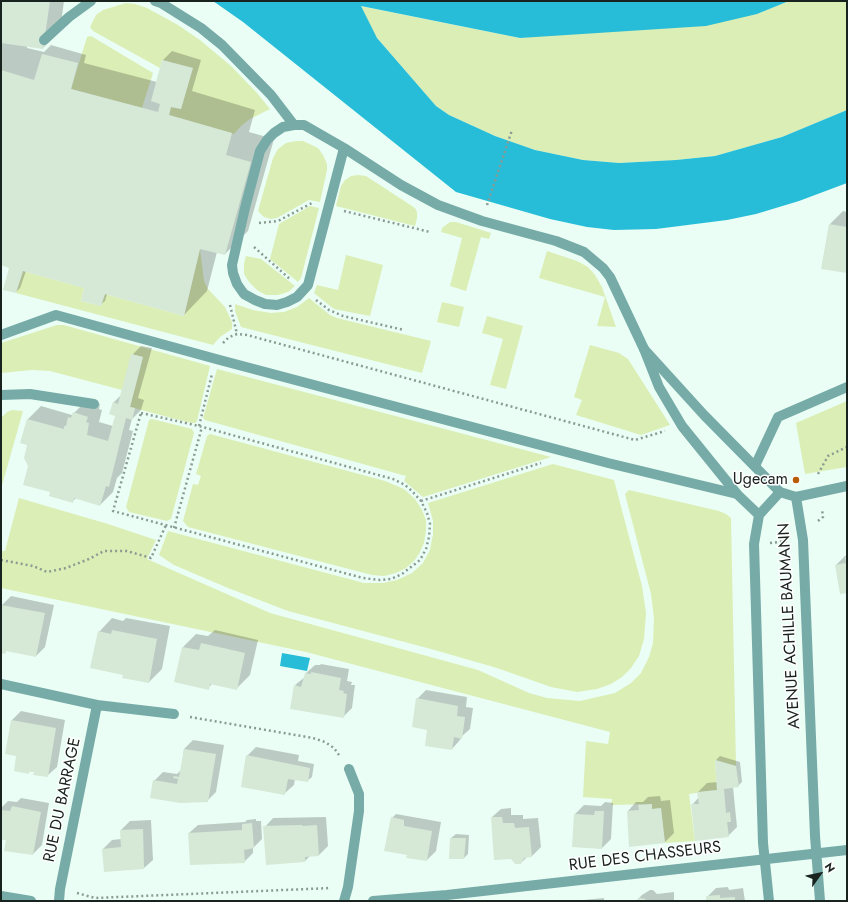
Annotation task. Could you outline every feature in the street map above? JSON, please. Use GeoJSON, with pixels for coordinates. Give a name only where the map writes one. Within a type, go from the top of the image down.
{"type":"FeatureCollection","features":[{"type":"Feature","properties":{"kind":"street"},"geometry":{"type":"LineString","coordinates":[[44,40],[69,17],[91,1]]}},
{"type":"Feature","properties":{"kind":"street"},"geometry":{"type":"LineString","coordinates":[[155,1],[161,3],[201,28],[222,45],[271,94],[294,125]]}},
{"type":"Feature","properties":{"kind":"street"},"geometry":{"type":"LineString","coordinates":[[344,148],[308,285],[297,297],[277,305],[265,304],[244,294],[237,284],[232,265],[260,151],[267,140],[283,127],[304,125],[344,148],[401,185],[438,206],[482,221],[563,244],[584,252],[594,260],[610,277],[644,349],[659,387],[682,426],[737,494],[758,516]]}},
{"type":"Feature","properties":{"kind":"street"},"geometry":{"type":"LineString","coordinates":[[1,335],[56,315],[608,463],[737,494]]}},
{"type":"Feature","properties":{"kind":"street"},"geometry":{"type":"LineString","coordinates":[[644,349],[704,415],[780,492],[796,497],[847,486]]}},
{"type":"Feature","properties":{"kind":"street"},"geometry":{"type":"LineString","coordinates":[[755,466],[778,417],[847,387]]}},
{"type":"Feature","properties":{"kind":"street"},"geometry":{"type":"LineString","coordinates":[[1,395],[30,394],[94,404]]}},
{"type":"Feature","properties":{"kind":"street","name":"AVENUE ACHILLE BAUMANN"},"geometry":{"type":"LineString","coordinates":[[769,901],[763,836],[754,544],[758,516],[780,492]]}},
{"type":"Feature","properties":{"kind":"street","name":"AVENUE ACHILLE BAUMANN"},"geometry":{"type":"LineString","coordinates":[[796,497],[803,540],[820,901]]}},
{"type":"Feature","properties":{"kind":"street"},"geometry":{"type":"LineString","coordinates":[[1,684],[97,705],[174,714]]}},
{"type":"Feature","properties":{"kind":"street","name":"RUE DU BARRAGE"},"geometry":{"type":"LineString","coordinates":[[59,901],[60,889],[97,705]]}},
{"type":"Feature","properties":{"kind":"street"},"geometry":{"type":"LineString","coordinates":[[344,901],[348,887],[359,811],[359,794],[349,769]]}},
{"type":"Feature","properties":{"kind":"street","name":"RUE DES CHASSEURS"},"geometry":{"type":"LineString","coordinates":[[373,901],[446,898],[847,850]]}},
{"type":"Feature","properties":{"kind":"street"},"geometry":{"type":"LineString","coordinates":[[1,896],[31,901]]}},
{"type":"Feature","properties":{"kind":"path"},"geometry":{"type":"LineString","coordinates":[[482,221],[512,130]]}},
{"type":"Feature","properties":{"kind":"path"},"geometry":{"type":"LineString","coordinates":[[174,528],[201,427],[216,359],[220,347],[228,338],[237,334],[247,335],[634,440],[682,426]]}},
{"type":"Feature","properties":{"kind":"path"},"geometry":{"type":"LineString","coordinates":[[142,413],[201,427],[393,479],[405,485],[421,501],[427,512],[430,524],[426,549],[420,560],[402,574],[391,579],[380,580],[363,578],[113,511],[142,413]]}},
{"type":"Feature","properties":{"kind":"path"},"geometry":{"type":"LineString","coordinates":[[421,501],[541,463]]}},
{"type":"Feature","properties":{"kind":"path"},"geometry":{"type":"LineString","coordinates":[[1,560],[33,566],[47,572],[66,568],[104,551],[127,551],[151,558],[166,525]]}},
{"type":"Feature","properties":{"kind":"path"},"geometry":{"type":"LineString","coordinates":[[174,714],[313,738],[325,742],[334,748],[349,769]]}},
{"type":"Feature","properties":{"kind":"path"},"geometry":{"type":"LineString","coordinates":[[60,889],[95,898],[348,887]]}},
{"type":"Feature","properties":{"kind":"green space"},"geometry":{"type":"Polygon","coordinates":[[[789,1],[847,1],[847,110],[782,137],[715,156],[619,163],[583,160],[535,150],[495,136],[449,115],[436,106],[377,38],[360,6],[520,38],[757,14],[789,1]]]}},
{"type":"Feature","properties":{"kind":"green space"},"geometry":{"type":"Polygon","coordinates":[[[126,3],[147,8],[178,25],[200,40],[231,66],[270,109],[250,119],[234,134],[169,115],[171,107],[181,109],[192,68],[162,60],[160,68],[93,31],[90,27],[96,15],[103,10],[126,3]]]}},
{"type":"Feature","properties":{"kind":"green space"},"geometry":{"type":"Polygon","coordinates":[[[91,36],[153,73],[142,108],[71,89],[87,37],[91,36]]]}},
{"type":"Feature","properties":{"kind":"green space"},"geometry":{"type":"Polygon","coordinates":[[[303,141],[318,148],[327,164],[320,202],[309,200],[277,218],[271,219],[264,217],[258,211],[273,158],[278,149],[286,143],[303,141]]]}},
{"type":"Feature","properties":{"kind":"green space"},"geometry":{"type":"Polygon","coordinates":[[[351,176],[366,176],[415,208],[417,218],[415,226],[336,206],[341,186],[345,180],[351,176]]]}},
{"type":"Feature","properties":{"kind":"green space"},"geometry":{"type":"Polygon","coordinates":[[[310,206],[319,208],[301,278],[298,282],[270,259],[279,224],[310,206]]]}},
{"type":"Feature","properties":{"kind":"green space"},"geometry":{"type":"Polygon","coordinates":[[[450,222],[456,222],[491,233],[489,239],[481,237],[466,291],[450,286],[462,238],[441,232],[442,228],[450,222]]]}},
{"type":"Feature","properties":{"kind":"green space"},"geometry":{"type":"Polygon","coordinates":[[[200,249],[204,281],[208,289],[225,307],[232,322],[232,329],[220,337],[213,345],[16,293],[23,271],[84,288],[81,301],[101,306],[105,294],[184,316],[200,249]]]}},
{"type":"Feature","properties":{"kind":"green space"},"geometry":{"type":"Polygon","coordinates":[[[547,251],[577,261],[588,267],[602,287],[616,327],[597,326],[605,297],[539,278],[547,251]]]}},
{"type":"Feature","properties":{"kind":"green space"},"geometry":{"type":"Polygon","coordinates":[[[346,255],[383,265],[370,316],[334,309],[314,293],[317,285],[338,290],[346,255]]]}},
{"type":"Feature","properties":{"kind":"green space"},"geometry":{"type":"Polygon","coordinates":[[[246,256],[261,259],[295,286],[288,292],[278,295],[266,295],[257,290],[244,274],[246,256]]]}},
{"type":"Feature","properties":{"kind":"green space"},"geometry":{"type":"Polygon","coordinates":[[[309,298],[330,315],[337,318],[431,341],[422,373],[241,327],[235,311],[235,304],[253,310],[271,313],[284,312],[297,307],[309,298]]]}},
{"type":"Feature","properties":{"kind":"green space"},"geometry":{"type":"Polygon","coordinates":[[[442,302],[464,307],[459,327],[437,322],[442,302]]]}},
{"type":"Feature","properties":{"kind":"green space"},"geometry":{"type":"Polygon","coordinates":[[[487,316],[523,326],[506,389],[490,385],[503,339],[482,333],[487,316]]]}},
{"type":"Feature","properties":{"kind":"green space"},"geometry":{"type":"Polygon","coordinates":[[[57,325],[64,325],[210,366],[197,421],[195,423],[191,423],[130,407],[143,357],[132,354],[122,390],[50,371],[32,370],[1,373],[1,343],[57,325]]]}},
{"type":"Feature","properties":{"kind":"green space"},"geometry":{"type":"Polygon","coordinates":[[[590,345],[619,353],[628,359],[670,425],[641,435],[576,415],[582,400],[574,397],[590,345]]]}},
{"type":"Feature","properties":{"kind":"green space"},"geometry":{"type":"Polygon","coordinates":[[[217,369],[551,457],[423,497],[404,481],[406,476],[205,420],[203,418],[217,369]]]}},
{"type":"Feature","properties":{"kind":"green space"},"geometry":{"type":"Polygon","coordinates":[[[847,401],[847,467],[805,474],[796,423],[847,401]]]}},
{"type":"Feature","properties":{"kind":"green space"},"geometry":{"type":"Polygon","coordinates":[[[12,410],[23,411],[1,489],[1,418],[7,412],[12,410]]]}},
{"type":"Feature","properties":{"kind":"green space"},"geometry":{"type":"Polygon","coordinates":[[[152,419],[192,429],[194,433],[171,519],[167,521],[129,512],[126,507],[149,420],[152,419]]]}},
{"type":"Feature","properties":{"kind":"green space"},"geometry":{"type":"Polygon","coordinates":[[[210,434],[385,481],[404,489],[415,499],[426,520],[424,543],[419,554],[406,568],[396,573],[384,576],[372,575],[188,527],[183,521],[193,484],[198,485],[201,476],[196,474],[207,436],[210,434]]]}},
{"type":"Feature","properties":{"kind":"green space"},"geometry":{"type":"Polygon","coordinates":[[[553,464],[614,480],[642,586],[646,613],[644,639],[639,656],[631,668],[622,677],[611,684],[597,689],[577,692],[551,687],[497,668],[288,611],[174,565],[159,555],[168,531],[364,583],[383,583],[397,580],[412,573],[423,563],[430,550],[433,534],[433,521],[428,503],[553,464]]]}},
{"type":"Feature","properties":{"kind":"green space"},"geometry":{"type":"Polygon","coordinates":[[[629,490],[719,511],[731,518],[736,766],[715,760],[717,790],[689,794],[695,841],[665,843],[661,808],[652,809],[651,804],[611,805],[612,799],[583,797],[586,741],[608,744],[610,732],[306,652],[1,588],[1,551],[5,551],[19,498],[108,524],[156,540],[147,559],[270,613],[478,670],[529,693],[547,698],[580,701],[615,693],[631,683],[641,673],[649,657],[653,643],[654,618],[651,594],[625,494],[629,490]]]}},
{"type":"Feature","properties":{"kind":"water"},"geometry":{"type":"Polygon","coordinates":[[[213,1],[789,1],[757,14],[706,26],[520,38],[361,6],[377,38],[436,106],[449,115],[495,136],[535,150],[583,160],[619,163],[676,160],[715,156],[782,137],[847,110],[847,183],[799,201],[756,214],[727,220],[656,229],[614,230],[587,227],[550,219],[456,192],[243,22],[213,1]]]}},
{"type":"Feature","properties":{"kind":"water"},"geometry":{"type":"Polygon","coordinates":[[[282,653],[310,658],[307,671],[280,666],[282,653]]]}},
{"type":"Feature","properties":{"kind":"building"},"geometry":{"type":"Polygon","coordinates":[[[1,1],[50,1],[43,49],[1,43],[1,1]]]}},
{"type":"Feature","properties":{"kind":"building"},"geometry":{"type":"Polygon","coordinates":[[[42,54],[78,63],[71,89],[158,112],[160,104],[151,101],[162,60],[193,68],[181,109],[171,107],[169,115],[232,133],[226,155],[251,162],[225,255],[200,249],[184,316],[105,294],[101,306],[81,301],[84,288],[23,271],[16,293],[3,290],[9,268],[1,265],[1,70],[34,80],[42,54]]]}},
{"type":"Feature","properties":{"kind":"building"},"geometry":{"type":"Polygon","coordinates":[[[829,224],[847,227],[847,273],[821,269],[829,224]]]}},
{"type":"Feature","properties":{"kind":"building"},"geometry":{"type":"Polygon","coordinates":[[[131,354],[143,357],[130,407],[135,408],[132,420],[126,418],[109,487],[106,486],[100,506],[74,498],[73,503],[49,496],[50,492],[23,485],[28,466],[24,458],[27,445],[20,443],[27,419],[64,429],[68,417],[71,418],[73,412],[88,417],[86,422],[89,423],[87,435],[108,441],[115,416],[109,414],[113,402],[118,404],[131,354]]]}},
{"type":"Feature","properties":{"kind":"building"},"geometry":{"type":"Polygon","coordinates":[[[845,557],[847,557],[847,593],[840,594],[835,565],[846,563],[845,557]]]}},
{"type":"Feature","properties":{"kind":"building"},"geometry":{"type":"Polygon","coordinates":[[[1,605],[45,613],[36,657],[6,651],[5,654],[1,653],[1,605]]]}},
{"type":"Feature","properties":{"kind":"building"},"geometry":{"type":"Polygon","coordinates":[[[112,630],[157,639],[149,683],[122,678],[123,675],[90,668],[98,631],[111,634],[112,630]]]}},
{"type":"Feature","properties":{"kind":"building"},"geometry":{"type":"Polygon","coordinates":[[[201,643],[245,653],[237,690],[210,684],[209,690],[174,682],[182,647],[199,650],[201,643]]]}},
{"type":"Feature","properties":{"kind":"building"},"geometry":{"type":"Polygon","coordinates":[[[311,672],[341,678],[339,690],[344,691],[343,693],[347,694],[344,718],[290,709],[294,685],[301,687],[305,673],[311,674],[311,672]]]}},
{"type":"Feature","properties":{"kind":"building"},"geometry":{"type":"Polygon","coordinates":[[[416,698],[458,706],[457,716],[465,717],[462,739],[454,737],[452,750],[425,746],[427,730],[412,727],[416,698]]]}},
{"type":"Feature","properties":{"kind":"building"},"geometry":{"type":"Polygon","coordinates":[[[11,720],[56,728],[48,777],[33,775],[34,772],[29,772],[29,774],[14,771],[16,756],[5,754],[11,720]]]}},
{"type":"Feature","properties":{"kind":"building"},"geometry":{"type":"Polygon","coordinates":[[[184,749],[216,754],[208,802],[180,803],[150,798],[153,780],[177,784],[178,779],[173,778],[174,776],[179,777],[184,749]]]}},
{"type":"Feature","properties":{"kind":"building"},"geometry":{"type":"Polygon","coordinates":[[[246,755],[310,768],[308,782],[288,779],[285,795],[241,787],[246,755]]]}},
{"type":"Feature","properties":{"kind":"building"},"geometry":{"type":"Polygon","coordinates":[[[715,760],[736,766],[739,787],[724,789],[726,813],[730,812],[731,822],[727,822],[729,837],[695,841],[691,804],[699,804],[697,792],[717,790],[715,760]]]}},
{"type":"Feature","properties":{"kind":"building"},"geometry":{"type":"Polygon","coordinates":[[[652,804],[652,809],[661,808],[665,843],[629,847],[627,811],[639,810],[638,805],[652,804]]]}},
{"type":"Feature","properties":{"kind":"building"},"geometry":{"type":"Polygon","coordinates":[[[12,806],[41,812],[33,855],[4,851],[6,840],[1,840],[1,810],[10,811],[12,806]]]}},
{"type":"Feature","properties":{"kind":"building"},"geometry":{"type":"Polygon","coordinates":[[[595,811],[604,811],[602,849],[572,847],[574,814],[594,815],[595,811]]]}},
{"type":"Feature","properties":{"kind":"building"},"geometry":{"type":"Polygon","coordinates":[[[391,817],[404,820],[404,826],[432,831],[427,861],[406,858],[407,855],[384,851],[391,817]]]}},
{"type":"Feature","properties":{"kind":"building"},"geometry":{"type":"Polygon","coordinates":[[[491,817],[502,817],[503,823],[514,823],[515,828],[529,827],[532,857],[524,858],[521,864],[515,864],[511,859],[494,860],[491,817]]]}},
{"type":"Feature","properties":{"kind":"building"},"geometry":{"type":"Polygon","coordinates":[[[252,823],[254,848],[244,850],[245,863],[190,865],[188,833],[242,830],[242,824],[252,823]]]}},
{"type":"Feature","properties":{"kind":"building"},"geometry":{"type":"Polygon","coordinates":[[[317,825],[319,856],[305,857],[305,862],[266,865],[263,826],[317,825]]]}},
{"type":"Feature","properties":{"kind":"building"},"geometry":{"type":"Polygon","coordinates":[[[143,829],[144,869],[104,872],[102,849],[121,847],[120,830],[143,829]]]}},
{"type":"Feature","properties":{"kind":"building"},"geometry":{"type":"Polygon","coordinates":[[[450,838],[466,838],[464,859],[449,859],[450,838]]]}},
{"type":"Feature","properties":{"kind":"building"},"geometry":{"type":"Polygon","coordinates":[[[720,895],[720,898],[735,897],[735,901],[707,901],[706,896],[720,895]]]}},
{"type":"Feature","properties":{"kind":"building"},"geometry":{"type":"Polygon","coordinates":[[[640,898],[645,899],[647,901],[635,901],[640,898]]]}},
{"type":"Feature","properties":{"kind":"place","name":"Ugecam"},"geometry":{"type":"Point","coordinates":[796,480]}}]}
